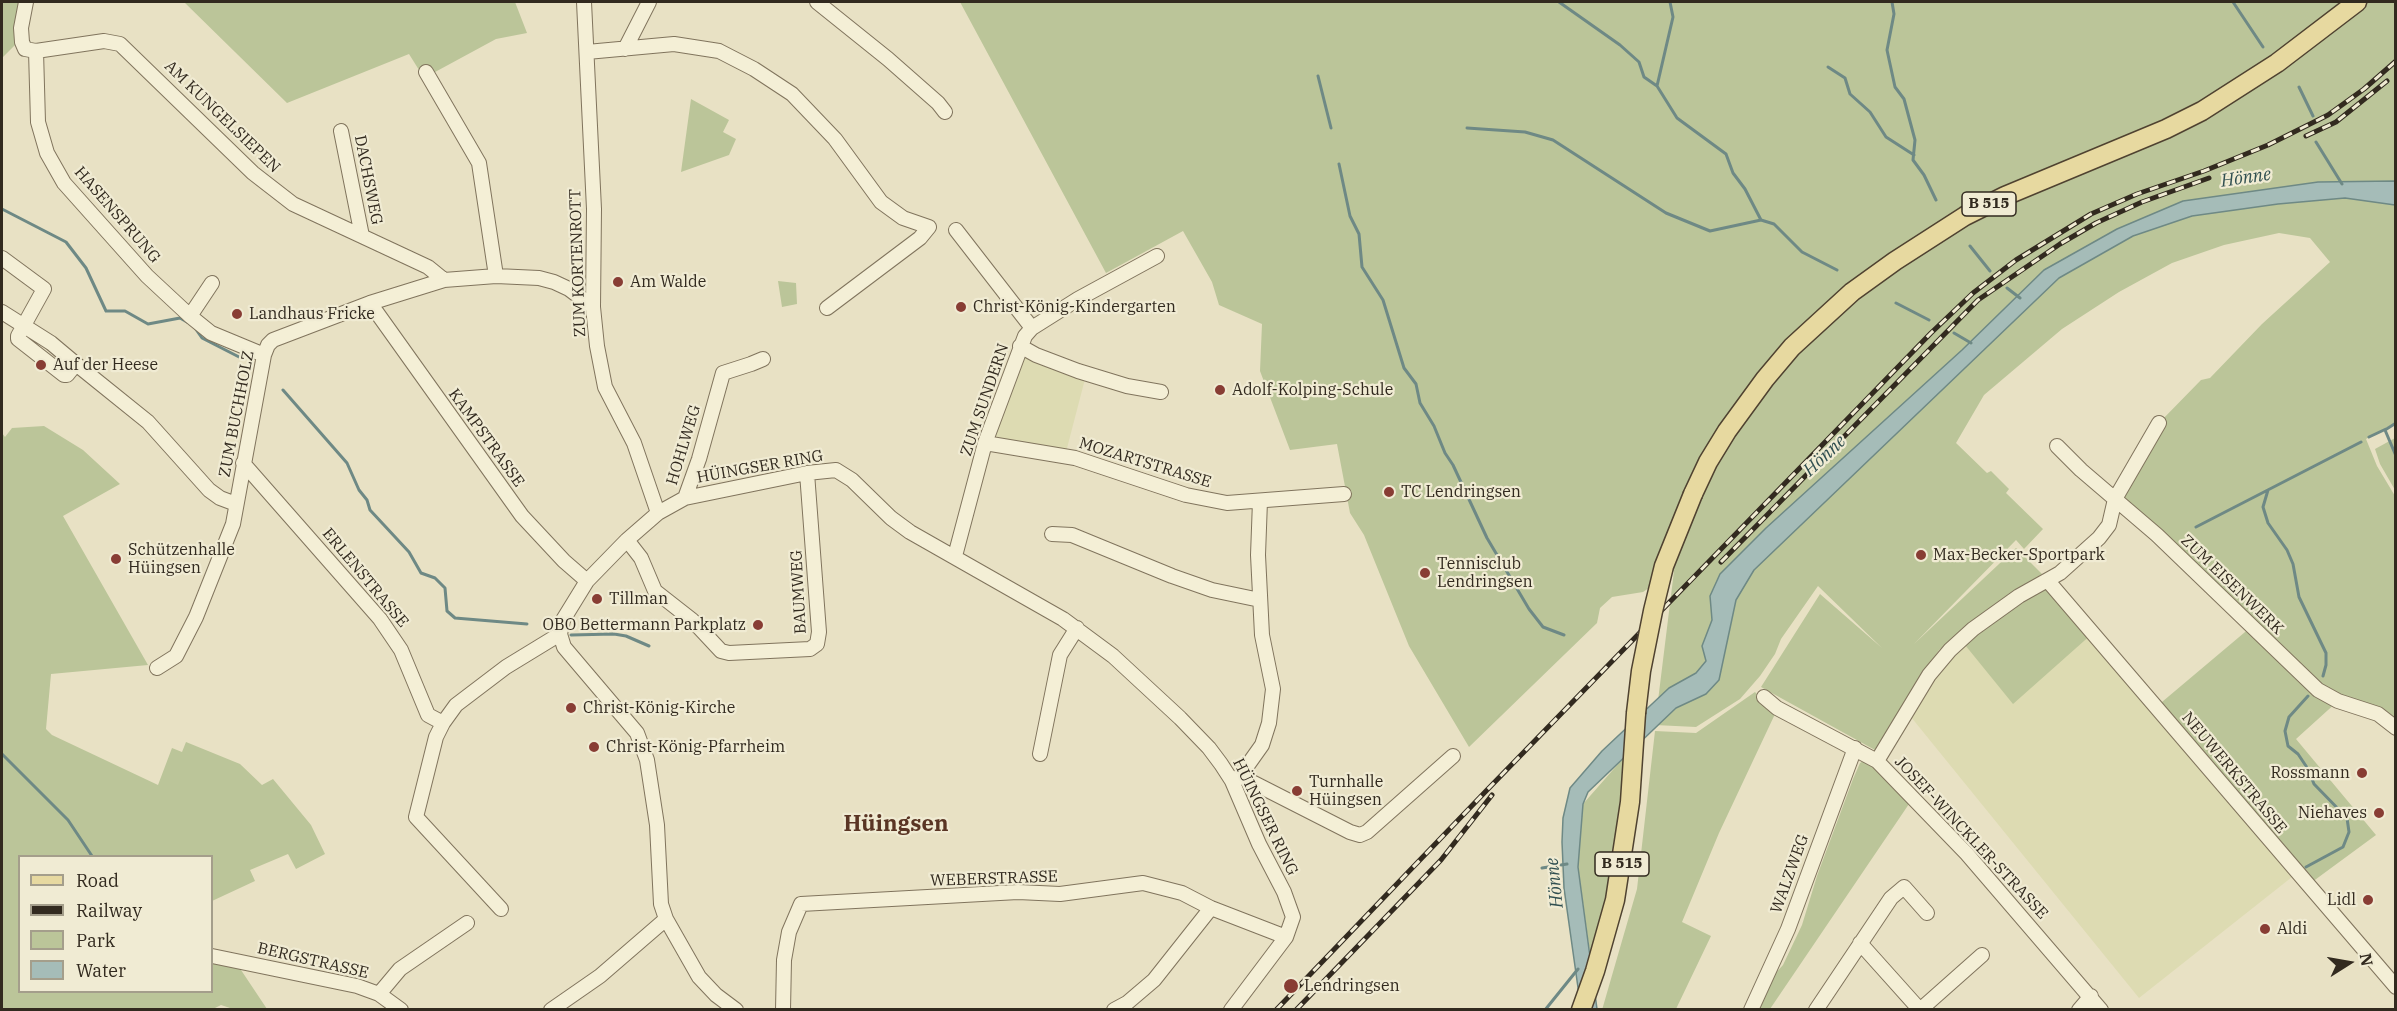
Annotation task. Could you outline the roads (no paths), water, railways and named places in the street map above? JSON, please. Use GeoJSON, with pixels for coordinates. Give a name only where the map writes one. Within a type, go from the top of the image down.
{"type":"FeatureCollection","features":[{"type":"Feature","properties":{"kind":"main road","name":"B 515"},"geometry":{"type":"LineString","coordinates":[[1581,1010],[1602,951],[1615,900],[1630,802],[1641,671],[1664,566],[1708,462],[1727,431],[1765,379],[1800,340],[1852,292],[1936,234],[2006,196],[2166,129],[2202,111],[2277,63],[2357,2]]}},
{"type":"Feature","properties":{"kind":"street"},"geometry":{"type":"LineString","coordinates":[[26,2],[21,42],[26,49],[36,51]]}},
{"type":"Feature","properties":{"kind":"street","name":"ZUM KORTENROTT"},"geometry":{"type":"LineString","coordinates":[[584,2],[594,209],[593,307],[597,346],[605,387],[634,443],[658,513]]}},
{"type":"Feature","properties":{"kind":"street"},"geometry":{"type":"LineString","coordinates":[[625,49],[648,2]]}},
{"type":"Feature","properties":{"kind":"street"},"geometry":{"type":"LineString","coordinates":[[817,2],[888,59],[938,103],[945,112]]}},
{"type":"Feature","properties":{"kind":"street","name":"AM KUNGELSIEPEN"},"geometry":{"type":"LineString","coordinates":[[36,51],[104,41],[120,44],[253,173],[293,204],[428,267],[444,280]]}},
{"type":"Feature","properties":{"kind":"street"},"geometry":{"type":"LineString","coordinates":[[587,52],[674,44],[719,51],[778,84],[805,106],[835,139],[881,202],[903,218],[929,227],[920,238],[827,308]]}},
{"type":"Feature","properties":{"kind":"street","name":"HASENSPRUNG"},"geometry":{"type":"LineString","coordinates":[[36,51],[39,122],[47,153],[64,183],[147,276],[190,315],[211,333],[264,355]]}},
{"type":"Feature","properties":{"kind":"street"},"geometry":{"type":"LineString","coordinates":[[426,72],[479,163],[496,276]]}},
{"type":"Feature","properties":{"kind":"street","name":"DACHSWEG"},"geometry":{"type":"LineString","coordinates":[[341,131],[362,236]]}},
{"type":"Feature","properties":{"kind":"street"},"geometry":{"type":"LineString","coordinates":[[956,230],[1032,328]]}},
{"type":"Feature","properties":{"kind":"street","name":"ZUM SUNDERN"},"geometry":{"type":"LineString","coordinates":[[955,556],[986,443],[1020,346],[1032,328],[1078,299],[1157,256]]}},
{"type":"Feature","properties":{"kind":"street"},"geometry":{"type":"LineString","coordinates":[[2,258],[44,289],[24,326]]}},
{"type":"Feature","properties":{"kind":"street","name":"ZUM BUCHHOLZ"},"geometry":{"type":"LineString","coordinates":[[157,668],[176,656],[196,617],[233,524],[264,355],[268,345],[279,336],[370,303],[444,280],[496,276],[539,278],[554,282],[593,307]]}},
{"type":"Feature","properties":{"kind":"street"},"geometry":{"type":"LineString","coordinates":[[190,315],[212,283]]}},
{"type":"Feature","properties":{"kind":"street","name":"KAMPSTRASSE"},"geometry":{"type":"LineString","coordinates":[[370,303],[522,516],[564,561],[587,581]]}},
{"type":"Feature","properties":{"kind":"street"},"geometry":{"type":"LineString","coordinates":[[2,312],[51,343],[148,422],[209,490],[220,498],[236,504]]}},
{"type":"Feature","properties":{"kind":"street"},"geometry":{"type":"LineString","coordinates":[[1020,346],[1036,355],[1078,371],[1127,386],[1161,392]]}},
{"type":"Feature","properties":{"kind":"street","name":"HOHLWEG"},"geometry":{"type":"LineString","coordinates":[[685,498],[699,459],[723,373],[763,358]]}},
{"type":"Feature","properties":{"kind":"street"},"geometry":{"type":"LineString","coordinates":[[1877,761],[1929,675],[1950,650],[1973,629],[2019,596],[2048,581],[2099,537],[2109,525],[2115,499],[2159,423]]}},
{"type":"Feature","properties":{"kind":"street","name":"MOZARTSTRASSE"},"geometry":{"type":"LineString","coordinates":[[986,443],[1075,458],[1186,495],[1227,503],[1344,494]]}},
{"type":"Feature","properties":{"kind":"street","name":"ZUM EISENWERK"},"geometry":{"type":"LineString","coordinates":[[2057,446],[2081,471],[2157,535],[2318,690],[2338,701],[2378,714],[2396,728]]}},
{"type":"Feature","properties":{"kind":"street","name":"ERLENSTRASSE"},"geometry":{"type":"LineString","coordinates":[[243,463],[380,619],[401,650],[428,716],[443,723]]}},
{"type":"Feature","properties":{"kind":"street","name":"HÜINGSER RING"},"geometry":{"type":"LineString","coordinates":[[561,634],[563,620],[587,581],[627,540],[658,513],[685,498],[807,473],[836,470],[847,476],[891,518],[910,532],[1077,628],[1113,656],[1180,718],[1236,778],[1259,844],[1284,892],[1293,917],[1286,937],[1231,1010]]}},
{"type":"Feature","properties":{"kind":"street","name":"BAUMWEG"},"geometry":{"type":"LineString","coordinates":[[627,540],[641,558],[655,591],[692,620],[721,651],[810,649],[817,644],[819,632],[807,473]]}},
{"type":"Feature","properties":{"kind":"street"},"geometry":{"type":"LineString","coordinates":[[1260,501],[1258,555],[1260,600],[1266,661],[1273,689],[1262,746],[1236,778],[1360,835],[1367,832],[1453,756]]}},
{"type":"Feature","properties":{"kind":"street"},"geometry":{"type":"LineString","coordinates":[[1052,534],[1072,535],[1212,590],[1260,600]]}},
{"type":"Feature","properties":{"kind":"street","name":"NEUWERKSTRASSE"},"geometry":{"type":"LineString","coordinates":[[2048,581],[2396,987]]}},
{"type":"Feature","properties":{"kind":"street"},"geometry":{"type":"LineString","coordinates":[[1040,754],[1060,655],[1077,628]]}},
{"type":"Feature","properties":{"kind":"street"},"geometry":{"type":"LineString","coordinates":[[501,909],[416,817],[436,737],[456,705],[506,667],[561,634],[564,646],[637,733],[647,760],[656,817],[661,904],[666,919],[699,977],[735,1009]]}},
{"type":"Feature","properties":{"kind":"street","name":"JOSEF-WINCKLER-STRASSE"},"geometry":{"type":"LineString","coordinates":[[1764,697],[1777,708],[1877,761],[1967,854],[2101,1010]]}},
{"type":"Feature","properties":{"kind":"street","name":"WALZWEG"},"geometry":{"type":"LineString","coordinates":[[1751,1010],[1788,929],[1856,748]]}},
{"type":"Feature","properties":{"kind":"street","name":"WEBERSTRASSE"},"geometry":{"type":"LineString","coordinates":[[783,1010],[784,960],[789,932],[801,904],[1018,892],[1059,894],[1143,883],[1182,893],[1211,908],[1286,937]]}},
{"type":"Feature","properties":{"kind":"street"},"geometry":{"type":"LineString","coordinates":[[1816,1010],[1891,898],[1904,887],[1927,913]]}},
{"type":"Feature","properties":{"kind":"street"},"geometry":{"type":"LineString","coordinates":[[1114,1010],[1127,1003],[1154,980],[1211,908]]}},
{"type":"Feature","properties":{"kind":"street"},"geometry":{"type":"LineString","coordinates":[[550,1010],[600,976],[666,919]]}},
{"type":"Feature","properties":{"kind":"street"},"geometry":{"type":"LineString","coordinates":[[379,994],[399,969],[467,923]]}},
{"type":"Feature","properties":{"kind":"street"},"geometry":{"type":"LineString","coordinates":[[1860,943],[1920,1010],[1982,955]]}},
{"type":"Feature","properties":{"kind":"street","name":"BERGSTRASSE"},"geometry":{"type":"LineString","coordinates":[[213,956],[346,984],[379,994],[401,1010]]}},
{"type":"Feature","properties":{"kind":"street"},"geometry":{"type":"LineString","coordinates":[[2079,1010],[2091,996]]}},
{"type":"Feature","properties":{"kind":"water"},"geometry":{"type":"Polygon","coordinates":[[[2395,181],[2395,205],[2345,198],[2278,204],[2192,216],[2133,236],[2059,278],[1754,570],[1736,600],[1719,680],[1706,694],[1676,708],[1588,792],[1583,804],[1578,867],[1597,1009],[1581,1009],[1564,888],[1563,818],[1570,788],[1602,751],[1669,688],[1696,673],[1706,661],[1702,646],[1712,620],[1710,596],[1720,574],[1766,528],[1962,350],[2044,270],[2117,229],[2183,201],[2318,182],[2395,181]]]}},
{"type":"Feature","properties":{"kind":"waterway"},"geometry":{"type":"LineString","coordinates":[[1559,2],[1620,45],[1639,62],[1644,77],[1657,86],[1677,118],[1726,154],[1733,173],[1745,189],[1761,220],[1774,224],[1802,252],[1837,270]]}},
{"type":"Feature","properties":{"kind":"waterway"},"geometry":{"type":"LineString","coordinates":[[1657,86],[1673,17],[1670,2]]}},
{"type":"Feature","properties":{"kind":"waterway"},"geometry":{"type":"LineString","coordinates":[[1892,2],[1894,14],[1887,50],[1895,87],[1904,99],[1915,140],[1913,160],[1924,175],[1936,200]]}},
{"type":"Feature","properties":{"kind":"waterway"},"geometry":{"type":"LineString","coordinates":[[2233,2],[2263,47]]}},
{"type":"Feature","properties":{"kind":"waterway"},"geometry":{"type":"LineString","coordinates":[[1828,67],[1845,78],[1850,94],[1870,112],[1886,137],[1914,155]]}},
{"type":"Feature","properties":{"kind":"waterway"},"geometry":{"type":"LineString","coordinates":[[1318,76],[1331,128]]}},
{"type":"Feature","properties":{"kind":"waterway"},"geometry":{"type":"LineString","coordinates":[[2299,87],[2313,116]]}},
{"type":"Feature","properties":{"kind":"waterway"},"geometry":{"type":"LineString","coordinates":[[1467,128],[1525,132],[1553,140],[1666,213],[1710,231],[1761,220]]}},
{"type":"Feature","properties":{"kind":"waterway"},"geometry":{"type":"LineString","coordinates":[[2316,142],[2342,184]]}},
{"type":"Feature","properties":{"kind":"waterway"},"geometry":{"type":"LineString","coordinates":[[1339,164],[1350,216],[1359,234],[1362,267],[1383,300],[1404,368],[1416,384],[1420,403],[1434,426],[1487,538],[1529,609],[1543,627],[1564,635]]}},
{"type":"Feature","properties":{"kind":"waterway"},"geometry":{"type":"LineString","coordinates":[[2,209],[66,242],[86,268],[106,311],[125,311],[148,324],[180,318],[187,322]]}},
{"type":"Feature","properties":{"kind":"waterway"},"geometry":{"type":"LineString","coordinates":[[1970,246],[1990,271]]}},
{"type":"Feature","properties":{"kind":"waterway"},"geometry":{"type":"LineString","coordinates":[[2007,288],[2020,298]]}},
{"type":"Feature","properties":{"kind":"waterway"},"geometry":{"type":"LineString","coordinates":[[1896,303],[1929,320]]}},
{"type":"Feature","properties":{"kind":"waterway"},"geometry":{"type":"LineString","coordinates":[[195,328],[202,338],[243,359]]}},
{"type":"Feature","properties":{"kind":"waterway"},"geometry":{"type":"LineString","coordinates":[[1954,333],[1971,343]]}},
{"type":"Feature","properties":{"kind":"waterway"},"geometry":{"type":"LineString","coordinates":[[283,390],[347,463],[370,510],[409,552],[421,573],[435,578],[445,588],[447,611],[455,618],[527,624]]}},
{"type":"Feature","properties":{"kind":"waterway"},"geometry":{"type":"LineString","coordinates":[[2396,423],[2385,430],[2396,456]]}},
{"type":"Feature","properties":{"kind":"waterway"},"geometry":{"type":"LineString","coordinates":[[2369,437],[2386,429]]}},
{"type":"Feature","properties":{"kind":"waterway"},"geometry":{"type":"LineString","coordinates":[[2196,527],[2361,442]]}},
{"type":"Feature","properties":{"kind":"waterway"},"geometry":{"type":"LineString","coordinates":[[2268,490],[2263,507],[2268,523],[2287,550],[2293,564],[2299,597],[2326,653],[2323,676]]}},
{"type":"Feature","properties":{"kind":"waterway"},"geometry":{"type":"LineString","coordinates":[[571,635],[614,634],[626,636],[649,646]]}},
{"type":"Feature","properties":{"kind":"waterway"},"geometry":{"type":"LineString","coordinates":[[2306,867],[2343,847],[2349,832],[2347,818],[2314,784],[2298,754],[2288,746],[2285,731],[2289,717],[2308,696]]}},
{"type":"Feature","properties":{"kind":"waterway"},"geometry":{"type":"LineString","coordinates":[[2,754],[68,820],[91,855]]}},
{"type":"Feature","properties":{"kind":"waterway","name":"Hönne"},"geometry":{"type":"LineString","coordinates":[[1542,868],[1567,864]]}},
{"type":"Feature","properties":{"kind":"waterway"},"geometry":{"type":"LineString","coordinates":[[1545,1010],[1578,969]]}},
{"type":"Feature","properties":{"kind":"railway"},"geometry":{"type":"LineString","coordinates":[[1276,1010],[1931,333],[1973,293],[2016,260],[2091,214],[2137,194],[2204,171],[2268,145],[2328,115],[2364,89],[2396,61]]}},
{"type":"Feature","properties":{"kind":"railway"},"geometry":{"type":"LineString","coordinates":[[2306,136],[2336,122],[2387,81]]}},
{"type":"Feature","properties":{"kind":"railway"},"geometry":{"type":"LineString","coordinates":[[1721,562],[1978,300],[2060,244],[2096,223],[2142,202],[2209,178]]}},
{"type":"Feature","properties":{"kind":"railway"},"geometry":{"type":"LineString","coordinates":[[1296,1010],[1441,860],[1492,795]]}},
{"type":"Feature","properties":{"kind":"place","name":"Am Walde"},"geometry":{"type":"Point","coordinates":[618,282]}},
{"type":"Feature","properties":{"kind":"place","name":"Christ-König-Kindergarten"},"geometry":{"type":"Point","coordinates":[961,307]}},
{"type":"Feature","properties":{"kind":"place","name":"Landhaus Fricke"},"geometry":{"type":"Point","coordinates":[237,314]}},
{"type":"Feature","properties":{"kind":"place","name":"Auf der Heese"},"geometry":{"type":"Point","coordinates":[41,365]}},
{"type":"Feature","properties":{"kind":"place","name":"Adolf-Kolping-Schule"},"geometry":{"type":"Point","coordinates":[1220,390]}},
{"type":"Feature","properties":{"kind":"place","name":"TC Lendringsen"},"geometry":{"type":"Point","coordinates":[1389,492]}},
{"type":"Feature","properties":{"kind":"place","name":"Max-Becker-Sportpark"},"geometry":{"type":"Point","coordinates":[1921,555]}},
{"type":"Feature","properties":{"kind":"place","name":"Schützenhalle Hüingsen"},"geometry":{"type":"Point","coordinates":[116,559]}},
{"type":"Feature","properties":{"kind":"place","name":"Tennisclub Lendringsen"},"geometry":{"type":"Point","coordinates":[1425,573]}},
{"type":"Feature","properties":{"kind":"place","name":"Tillman"},"geometry":{"type":"Point","coordinates":[597,599]}},
{"type":"Feature","properties":{"kind":"place","name":"OBO Bettermann Parkplatz"},"geometry":{"type":"Point","coordinates":[758,625]}},
{"type":"Feature","properties":{"kind":"place","name":"Christ-König-Kirche"},"geometry":{"type":"Point","coordinates":[571,708]}},
{"type":"Feature","properties":{"kind":"place","name":"Christ-König-Pfarrheim"},"geometry":{"type":"Point","coordinates":[594,747]}},
{"type":"Feature","properties":{"kind":"place","name":"Rossmann"},"geometry":{"type":"Point","coordinates":[2362,773]}},
{"type":"Feature","properties":{"kind":"place","name":"Turnhalle Hüingsen"},"geometry":{"type":"Point","coordinates":[1297,791]}},
{"type":"Feature","properties":{"kind":"place","name":"Niehaves"},"geometry":{"type":"Point","coordinates":[2379,813]}},
{"type":"Feature","properties":{"kind":"place","name":"Lidl"},"geometry":{"type":"Point","coordinates":[2368,900]}},
{"type":"Feature","properties":{"kind":"place","name":"Aldi"},"geometry":{"type":"Point","coordinates":[2265,929]}},
{"type":"Feature","properties":{"kind":"place","name":"Lendringsen"},"geometry":{"type":"Point","coordinates":[1291,986]}},
{"type":"Feature","properties":{"kind":"district","name":"Hüingsen"},"geometry":{"type":"Point","coordinates":[896,825]}}]}
